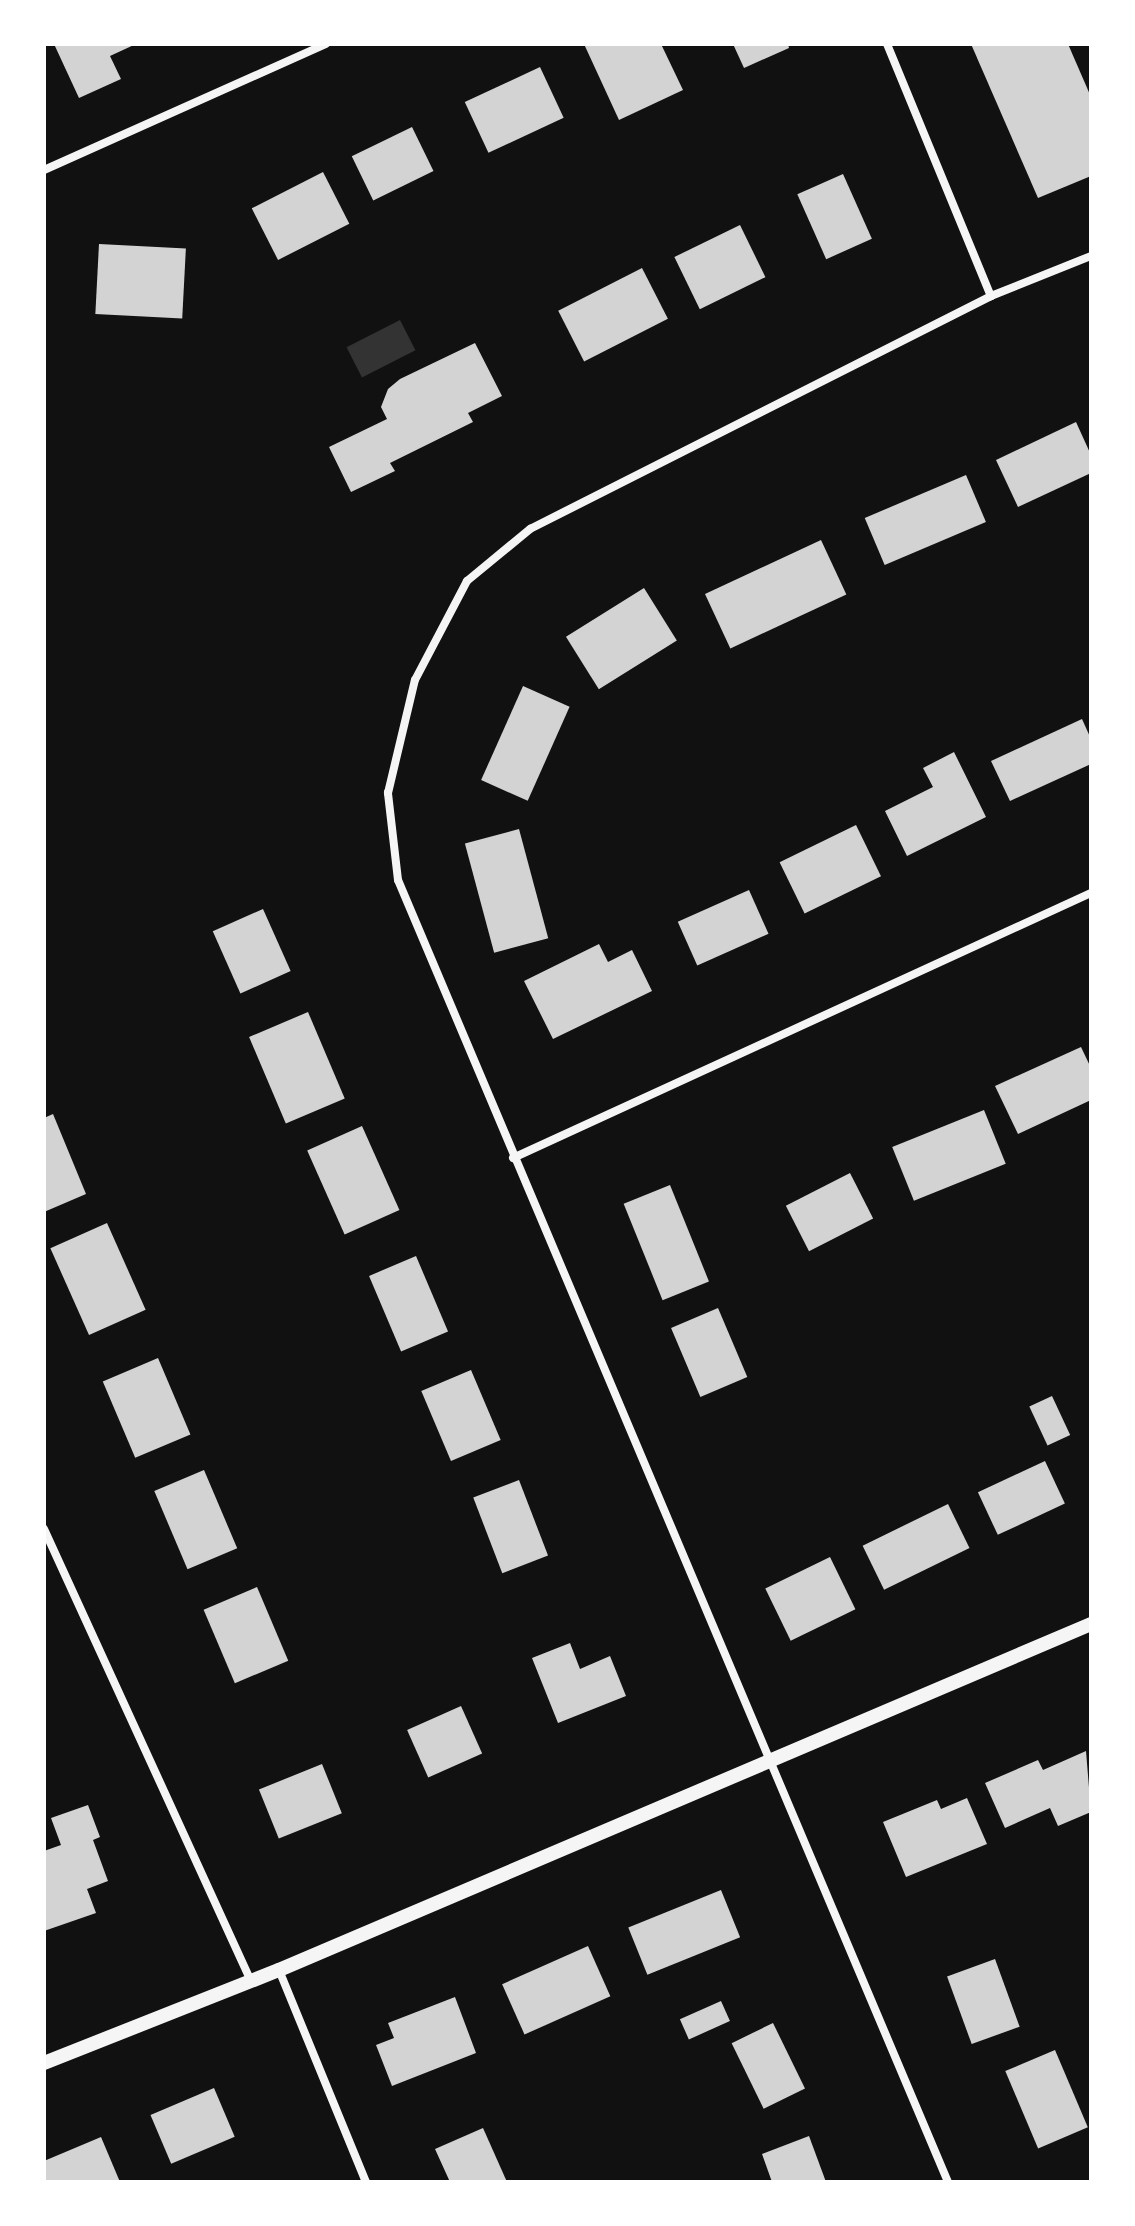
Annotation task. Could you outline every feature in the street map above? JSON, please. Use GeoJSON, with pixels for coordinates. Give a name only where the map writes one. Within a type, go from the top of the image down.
{"type":"FeatureCollection","features":[{"type":"Feature","properties":{"kind":"street"},"geometry":{"type":"LineString","coordinates":[[44,170],[326,44]]}},
{"type":"Feature","properties":{"kind":"street"},"geometry":{"type":"LineString","coordinates":[[887,44],[991,296]]}},
{"type":"Feature","properties":{"kind":"street"},"geometry":{"type":"LineString","coordinates":[[948,2182],[398,880],[388,793],[415,680],[467,581],[530,529],[991,296],[1091,256]]}},
{"type":"Feature","properties":{"kind":"street"},"geometry":{"type":"LineString","coordinates":[[513,1158],[1091,893]]}},
{"type":"Feature","properties":{"kind":"street"},"geometry":{"type":"LineString","coordinates":[[44,1529],[251,1982]]}},
{"type":"Feature","properties":{"kind":"street"},"geometry":{"type":"LineString","coordinates":[[44,2063],[251,1982],[1091,1624]]}},
{"type":"Feature","properties":{"kind":"street"},"geometry":{"type":"LineString","coordinates":[[279,1970],[366,2182]]}},
{"type":"Feature","properties":{"kind":"shaded area"},"geometry":{"type":"Polygon","coordinates":[[[400,320],[415,350],[362,378],[347,347],[400,320]]]}},
{"type":"Feature","properties":{"kind":"building"},"geometry":{"type":"Polygon","coordinates":[[[54,44],[136,44],[110,56],[121,79],[79,98],[54,44]]]}},
{"type":"Feature","properties":{"kind":"building"},"geometry":{"type":"Polygon","coordinates":[[[584,44],[661,44],[683,90],[619,120],[584,44]]]}},
{"type":"Feature","properties":{"kind":"building"},"geometry":{"type":"Polygon","coordinates":[[[733,44],[788,44],[789,48],[744,68],[733,44]]]}},
{"type":"Feature","properties":{"kind":"building"},"geometry":{"type":"Polygon","coordinates":[[[971,44],[1068,44],[1091,97],[1091,176],[1038,198],[971,44]]]}},
{"type":"Feature","properties":{"kind":"building"},"geometry":{"type":"Polygon","coordinates":[[[540,67],[564,118],[488,153],[465,102],[540,67]]]}},
{"type":"Feature","properties":{"kind":"building"},"geometry":{"type":"Polygon","coordinates":[[[412,127],[433,171],[373,200],[352,156],[412,127]]]}},
{"type":"Feature","properties":{"kind":"building"},"geometry":{"type":"Polygon","coordinates":[[[323,172],[349,224],[278,260],[252,208],[323,172]]]}},
{"type":"Feature","properties":{"kind":"building"},"geometry":{"type":"Polygon","coordinates":[[[843,174],[872,239],[826,259],[797,194],[843,174]]]}},
{"type":"Feature","properties":{"kind":"building"},"geometry":{"type":"Polygon","coordinates":[[[740,225],[765,277],[700,309],[674,257],[740,225]]]}},
{"type":"Feature","properties":{"kind":"building"},"geometry":{"type":"Polygon","coordinates":[[[99,244],[186,249],[182,318],[95,314],[99,244]]]}},
{"type":"Feature","properties":{"kind":"building"},"geometry":{"type":"Polygon","coordinates":[[[642,268],[668,319],[584,361],[558,311],[642,268]]]}},
{"type":"Feature","properties":{"kind":"building"},"geometry":{"type":"Polygon","coordinates":[[[475,343],[502,396],[468,413],[473,422],[390,463],[395,471],[351,492],[329,447],[387,419],[381,407],[388,389],[400,379],[475,343]]]}},
{"type":"Feature","properties":{"kind":"building"},"geometry":{"type":"Polygon","coordinates":[[[1076,422],[1091,455],[1091,473],[1018,507],[996,460],[1076,422]]]}},
{"type":"Feature","properties":{"kind":"building"},"geometry":{"type":"Polygon","coordinates":[[[966,475],[986,522],[885,565],[865,518],[966,475]]]}},
{"type":"Feature","properties":{"kind":"building"},"geometry":{"type":"Polygon","coordinates":[[[821,540],[846,594],[730,648],[705,594],[821,540]]]}},
{"type":"Feature","properties":{"kind":"building"},"geometry":{"type":"Polygon","coordinates":[[[644,588],[677,641],[599,689],[566,637],[644,588]]]}},
{"type":"Feature","properties":{"kind":"building"},"geometry":{"type":"Polygon","coordinates":[[[523,686],[570,707],[528,801],[481,780],[523,686]]]}},
{"type":"Feature","properties":{"kind":"building"},"geometry":{"type":"Polygon","coordinates":[[[1082,719],[1091,739],[1091,764],[1010,801],[991,761],[1082,719]]]}},
{"type":"Feature","properties":{"kind":"building"},"geometry":{"type":"Polygon","coordinates":[[[954,752],[986,817],[907,856],[885,811],[933,787],[923,768],[954,752]]]}},
{"type":"Feature","properties":{"kind":"building"},"geometry":{"type":"Polygon","coordinates":[[[856,825],[881,876],[805,913],[780,862],[856,825]]]}},
{"type":"Feature","properties":{"kind":"building"},"geometry":{"type":"Polygon","coordinates":[[[519,829],[548,938],[494,953],[465,843],[519,829]]]}},
{"type":"Feature","properties":{"kind":"building"},"geometry":{"type":"Polygon","coordinates":[[[749,890],[769,934],[697,966],[678,922],[749,890]]]}},
{"type":"Feature","properties":{"kind":"building"},"geometry":{"type":"Polygon","coordinates":[[[263,909],[291,971],[240,993],[213,931],[263,909]]]}},
{"type":"Feature","properties":{"kind":"building"},"geometry":{"type":"Polygon","coordinates":[[[599,944],[608,962],[632,950],[652,991],[553,1039],[524,981],[599,944]]]}},
{"type":"Feature","properties":{"kind":"building"},"geometry":{"type":"Polygon","coordinates":[[[308,1012],[345,1099],[286,1124],[249,1037],[308,1012]]]}},
{"type":"Feature","properties":{"kind":"building"},"geometry":{"type":"Polygon","coordinates":[[[1081,1047],[1091,1068],[1091,1100],[1018,1134],[995,1086],[1081,1047]]]}},
{"type":"Feature","properties":{"kind":"building"},"geometry":{"type":"Polygon","coordinates":[[[984,1110],[1006,1164],[914,1201],[892,1147],[984,1110]]]}},
{"type":"Feature","properties":{"kind":"building"},"geometry":{"type":"Polygon","coordinates":[[[53,1114],[86,1194],[44,1212],[44,1118],[53,1114]]]}},
{"type":"Feature","properties":{"kind":"building"},"geometry":{"type":"Polygon","coordinates":[[[362,1126],[399,1210],[345,1234],[307,1150],[362,1126]]]}},
{"type":"Feature","properties":{"kind":"building"},"geometry":{"type":"Polygon","coordinates":[[[850,1173],[873,1218],[809,1251],[786,1206],[850,1173]]]}},
{"type":"Feature","properties":{"kind":"building"},"geometry":{"type":"Polygon","coordinates":[[[670,1185],[709,1281],[663,1300],[624,1204],[670,1185]]]}},
{"type":"Feature","properties":{"kind":"building"},"geometry":{"type":"Polygon","coordinates":[[[107,1223],[146,1310],[89,1335],[50,1248],[107,1223]]]}},
{"type":"Feature","properties":{"kind":"building"},"geometry":{"type":"Polygon","coordinates":[[[416,1256],[448,1331],[401,1351],[369,1276],[416,1256]]]}},
{"type":"Feature","properties":{"kind":"building"},"geometry":{"type":"Polygon","coordinates":[[[718,1308],[747,1377],[700,1397],[671,1328],[718,1308]]]}},
{"type":"Feature","properties":{"kind":"building"},"geometry":{"type":"Polygon","coordinates":[[[158,1358],[190,1434],[135,1458],[103,1381],[158,1358]]]}},
{"type":"Feature","properties":{"kind":"building"},"geometry":{"type":"Polygon","coordinates":[[[471,1370],[501,1440],[451,1461],[421,1391],[471,1370]]]}},
{"type":"Feature","properties":{"kind":"building"},"geometry":{"type":"Polygon","coordinates":[[[1052,1396],[1070,1435],[1048,1446],[1029,1407],[1052,1396]]]}},
{"type":"Feature","properties":{"kind":"building"},"geometry":{"type":"Polygon","coordinates":[[[1045,1461],[1065,1504],[998,1535],[978,1492],[1045,1461]]]}},
{"type":"Feature","properties":{"kind":"building"},"geometry":{"type":"Polygon","coordinates":[[[204,1470],[237,1548],[188,1569],[154,1491],[204,1470]]]}},
{"type":"Feature","properties":{"kind":"building"},"geometry":{"type":"Polygon","coordinates":[[[519,1480],[548,1556],[502,1573],[473,1498],[519,1480]]]}},
{"type":"Feature","properties":{"kind":"building"},"geometry":{"type":"Polygon","coordinates":[[[948,1504],[969,1548],[884,1590],[863,1546],[948,1504]]]}},
{"type":"Feature","properties":{"kind":"building"},"geometry":{"type":"Polygon","coordinates":[[[830,1557],[855,1609],[791,1641],[765,1589],[830,1557]]]}},
{"type":"Feature","properties":{"kind":"building"},"geometry":{"type":"Polygon","coordinates":[[[257,1587],[288,1661],[235,1683],[204,1610],[257,1587]]]}},
{"type":"Feature","properties":{"kind":"building"},"geometry":{"type":"Polygon","coordinates":[[[570,1643],[580,1669],[610,1656],[626,1696],[558,1723],[532,1658],[570,1643]]]}},
{"type":"Feature","properties":{"kind":"building"},"geometry":{"type":"Polygon","coordinates":[[[461,1706],[482,1754],[428,1778],[407,1730],[461,1706]]]}},
{"type":"Feature","properties":{"kind":"building"},"geometry":{"type":"Polygon","coordinates":[[[1086,1751],[1091,1812],[1058,1826],[1050,1808],[1005,1828],[985,1783],[1038,1760],[1043,1770],[1086,1751]]]}},
{"type":"Feature","properties":{"kind":"building"},"geometry":{"type":"Polygon","coordinates":[[[322,1764],[342,1813],[279,1839],[259,1789],[322,1764]]]}},
{"type":"Feature","properties":{"kind":"building"},"geometry":{"type":"Polygon","coordinates":[[[967,1798],[987,1844],[906,1877],[883,1822],[937,1800],[941,1809],[967,1798]]]}},
{"type":"Feature","properties":{"kind":"building"},"geometry":{"type":"Polygon","coordinates":[[[88,1805],[100,1837],[93,1840],[108,1881],[87,1889],[96,1913],[44,1931],[44,1851],[61,1845],[51,1818],[88,1805]]]}},
{"type":"Feature","properties":{"kind":"building"},"geometry":{"type":"Polygon","coordinates":[[[721,1890],[740,1937],[647,1975],[628,1927],[721,1890]]]}},
{"type":"Feature","properties":{"kind":"building"},"geometry":{"type":"Polygon","coordinates":[[[588,1946],[610,1996],[524,2034],[502,1984],[588,1946]]]}},
{"type":"Feature","properties":{"kind":"building"},"geometry":{"type":"Polygon","coordinates":[[[995,1959],[1020,2027],[972,2044],[947,1976],[995,1959]]]}},
{"type":"Feature","properties":{"kind":"building"},"geometry":{"type":"Polygon","coordinates":[[[455,1997],[476,2053],[392,2086],[376,2045],[394,2038],[388,2023],[455,1997]]]}},
{"type":"Feature","properties":{"kind":"building"},"geometry":{"type":"Polygon","coordinates":[[[721,2001],[730,2021],[689,2039],[680,2019],[721,2001]]]}},
{"type":"Feature","properties":{"kind":"building"},"geometry":{"type":"Polygon","coordinates":[[[773,2023],[805,2089],[764,2109],[732,2043],[773,2023]]]}},
{"type":"Feature","properties":{"kind":"building"},"geometry":{"type":"Polygon","coordinates":[[[1055,2050],[1088,2127],[1038,2148],[1005,2071],[1055,2050]]]}},
{"type":"Feature","properties":{"kind":"building"},"geometry":{"type":"Polygon","coordinates":[[[214,2088],[235,2137],[171,2164],[150,2115],[214,2088]]]}},
{"type":"Feature","properties":{"kind":"building"},"geometry":{"type":"Polygon","coordinates":[[[483,2128],[507,2182],[450,2182],[435,2149],[483,2128]]]}},
{"type":"Feature","properties":{"kind":"building"},"geometry":{"type":"Polygon","coordinates":[[[809,2136],[826,2182],[772,2182],[762,2154],[809,2136]]]}},
{"type":"Feature","properties":{"kind":"building"},"geometry":{"type":"Polygon","coordinates":[[[101,2137],[120,2182],[44,2182],[44,2161],[101,2137]]]}}]}
